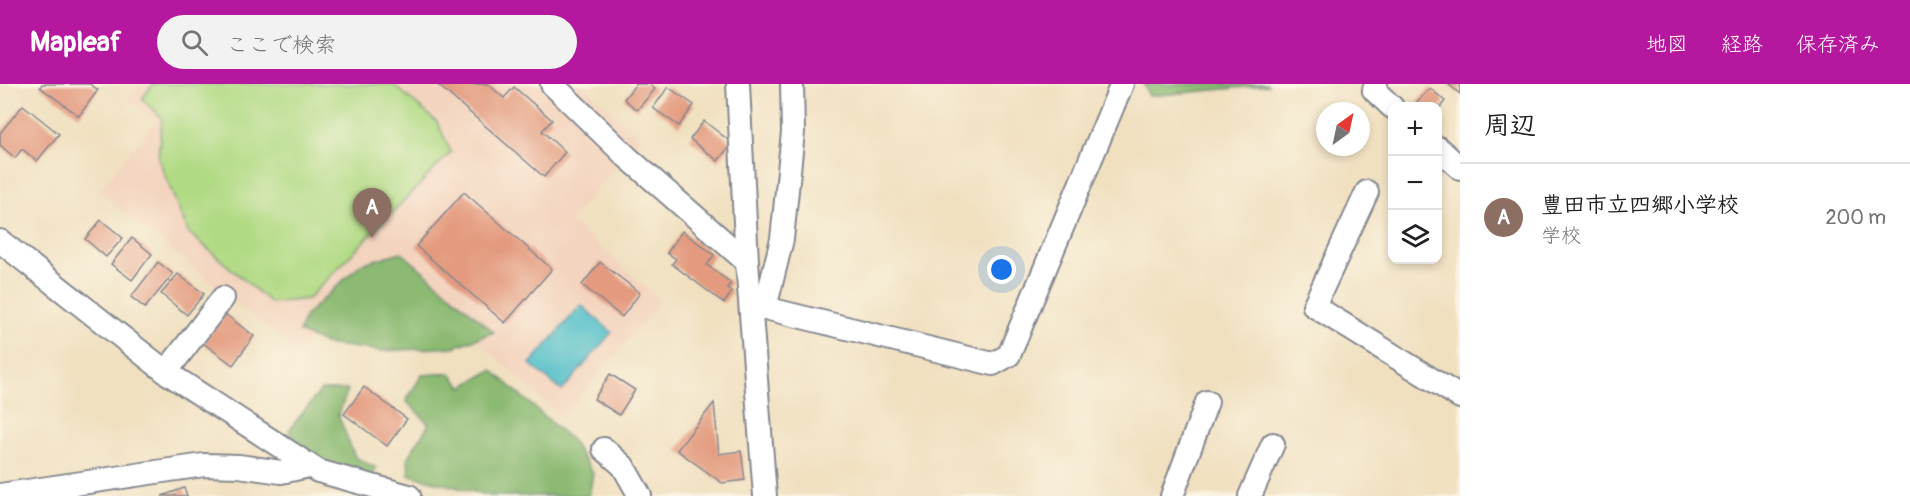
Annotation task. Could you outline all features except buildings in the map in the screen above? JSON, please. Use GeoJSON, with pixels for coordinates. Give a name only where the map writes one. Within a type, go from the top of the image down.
{"type":"FeatureCollection","features":[{"type":"Feature","properties":{"kind":"street"},"geometry":{"type":"LineString","coordinates":[[552,84],[627,157],[747,262]]}},
{"type":"Feature","properties":{"kind":"street"},"geometry":{"type":"LineString","coordinates":[[738,84],[747,262],[758,308],[764,491]]}},
{"type":"Feature","properties":{"kind":"street"},"geometry":{"type":"LineString","coordinates":[[758,308],[782,239],[793,132],[792,84]]}},
{"type":"Feature","properties":{"kind":"street"},"geometry":{"type":"LineString","coordinates":[[758,308],[993,364],[1009,355],[1122,84]]}},
{"type":"Feature","properties":{"kind":"street"},"geometry":{"type":"LineString","coordinates":[[1376,84],[1374,90],[1388,103]]}},
{"type":"Feature","properties":{"kind":"street"},"geometry":{"type":"LineString","coordinates":[[1442,152],[1460,168]]}},
{"type":"Feature","properties":{"kind":"street"},"geometry":{"type":"LineString","coordinates":[[1367,192],[1314,306],[1460,397]]}},
{"type":"Feature","properties":{"kind":"street"},"geometry":{"type":"LineString","coordinates":[[0,241],[166,372],[309,466],[325,474],[409,496]]}},
{"type":"Feature","properties":{"kind":"street"},"geometry":{"type":"LineString","coordinates":[[166,372],[223,298]]}},
{"type":"Feature","properties":{"kind":"street"},"geometry":{"type":"LineString","coordinates":[[1172,496],[1207,402]]}},
{"type":"Feature","properties":{"kind":"street"},"geometry":{"type":"LineString","coordinates":[[1251,496],[1273,444]]}},
{"type":"Feature","properties":{"kind":"street"},"geometry":{"type":"LineString","coordinates":[[604,449],[623,466],[640,496]]}},
{"type":"Feature","properties":{"kind":"street"},"geometry":{"type":"LineString","coordinates":[[0,495],[204,465],[239,466],[280,472],[309,466]]}},
{"type":"Feature","properties":{"kind":"shaded area"},"geometry":{"type":"Polygon","coordinates":[[[138,84],[582,84],[641,138],[570,220],[661,301],[562,418],[384,255],[298,353],[98,191],[157,120],[127,99],[138,84]]]}},
{"type":"Feature","properties":{"kind":"green space"},"geometry":{"type":"Polygon","coordinates":[[[153,84],[393,84],[437,122],[451,152],[308,299],[271,303],[188,232],[158,158],[162,118],[142,99],[153,84]]]}},
{"type":"Feature","properties":{"kind":"green space"},"geometry":{"type":"Polygon","coordinates":[[[1144,84],[1268,84],[1268,85],[1149,96],[1144,84]]]}},
{"type":"Feature","properties":{"kind":"green space"},"geometry":{"type":"Polygon","coordinates":[[[401,252],[494,332],[454,347],[383,351],[326,344],[299,332],[305,316],[361,264],[401,252]]]}},
{"type":"Feature","properties":{"kind":"green space"},"geometry":{"type":"Polygon","coordinates":[[[492,370],[571,440],[593,473],[589,496],[490,496],[409,475],[408,457],[429,424],[406,401],[422,375],[450,373],[462,387],[492,370]]]}},
{"type":"Feature","properties":{"kind":"green space"},"geometry":{"type":"Polygon","coordinates":[[[321,390],[348,390],[338,415],[355,457],[376,468],[372,476],[312,457],[294,441],[289,430],[321,390]]]}},
{"type":"Feature","properties":{"kind":"water"},"geometry":{"type":"Polygon","coordinates":[[[581,305],[612,332],[562,391],[530,364],[581,305]]]}},
{"type":"Feature","properties":{"kind":"place","name":"豊田市立四郷小学校"},"geometry":{"type":"Point","coordinates":[372,238]}}]}
